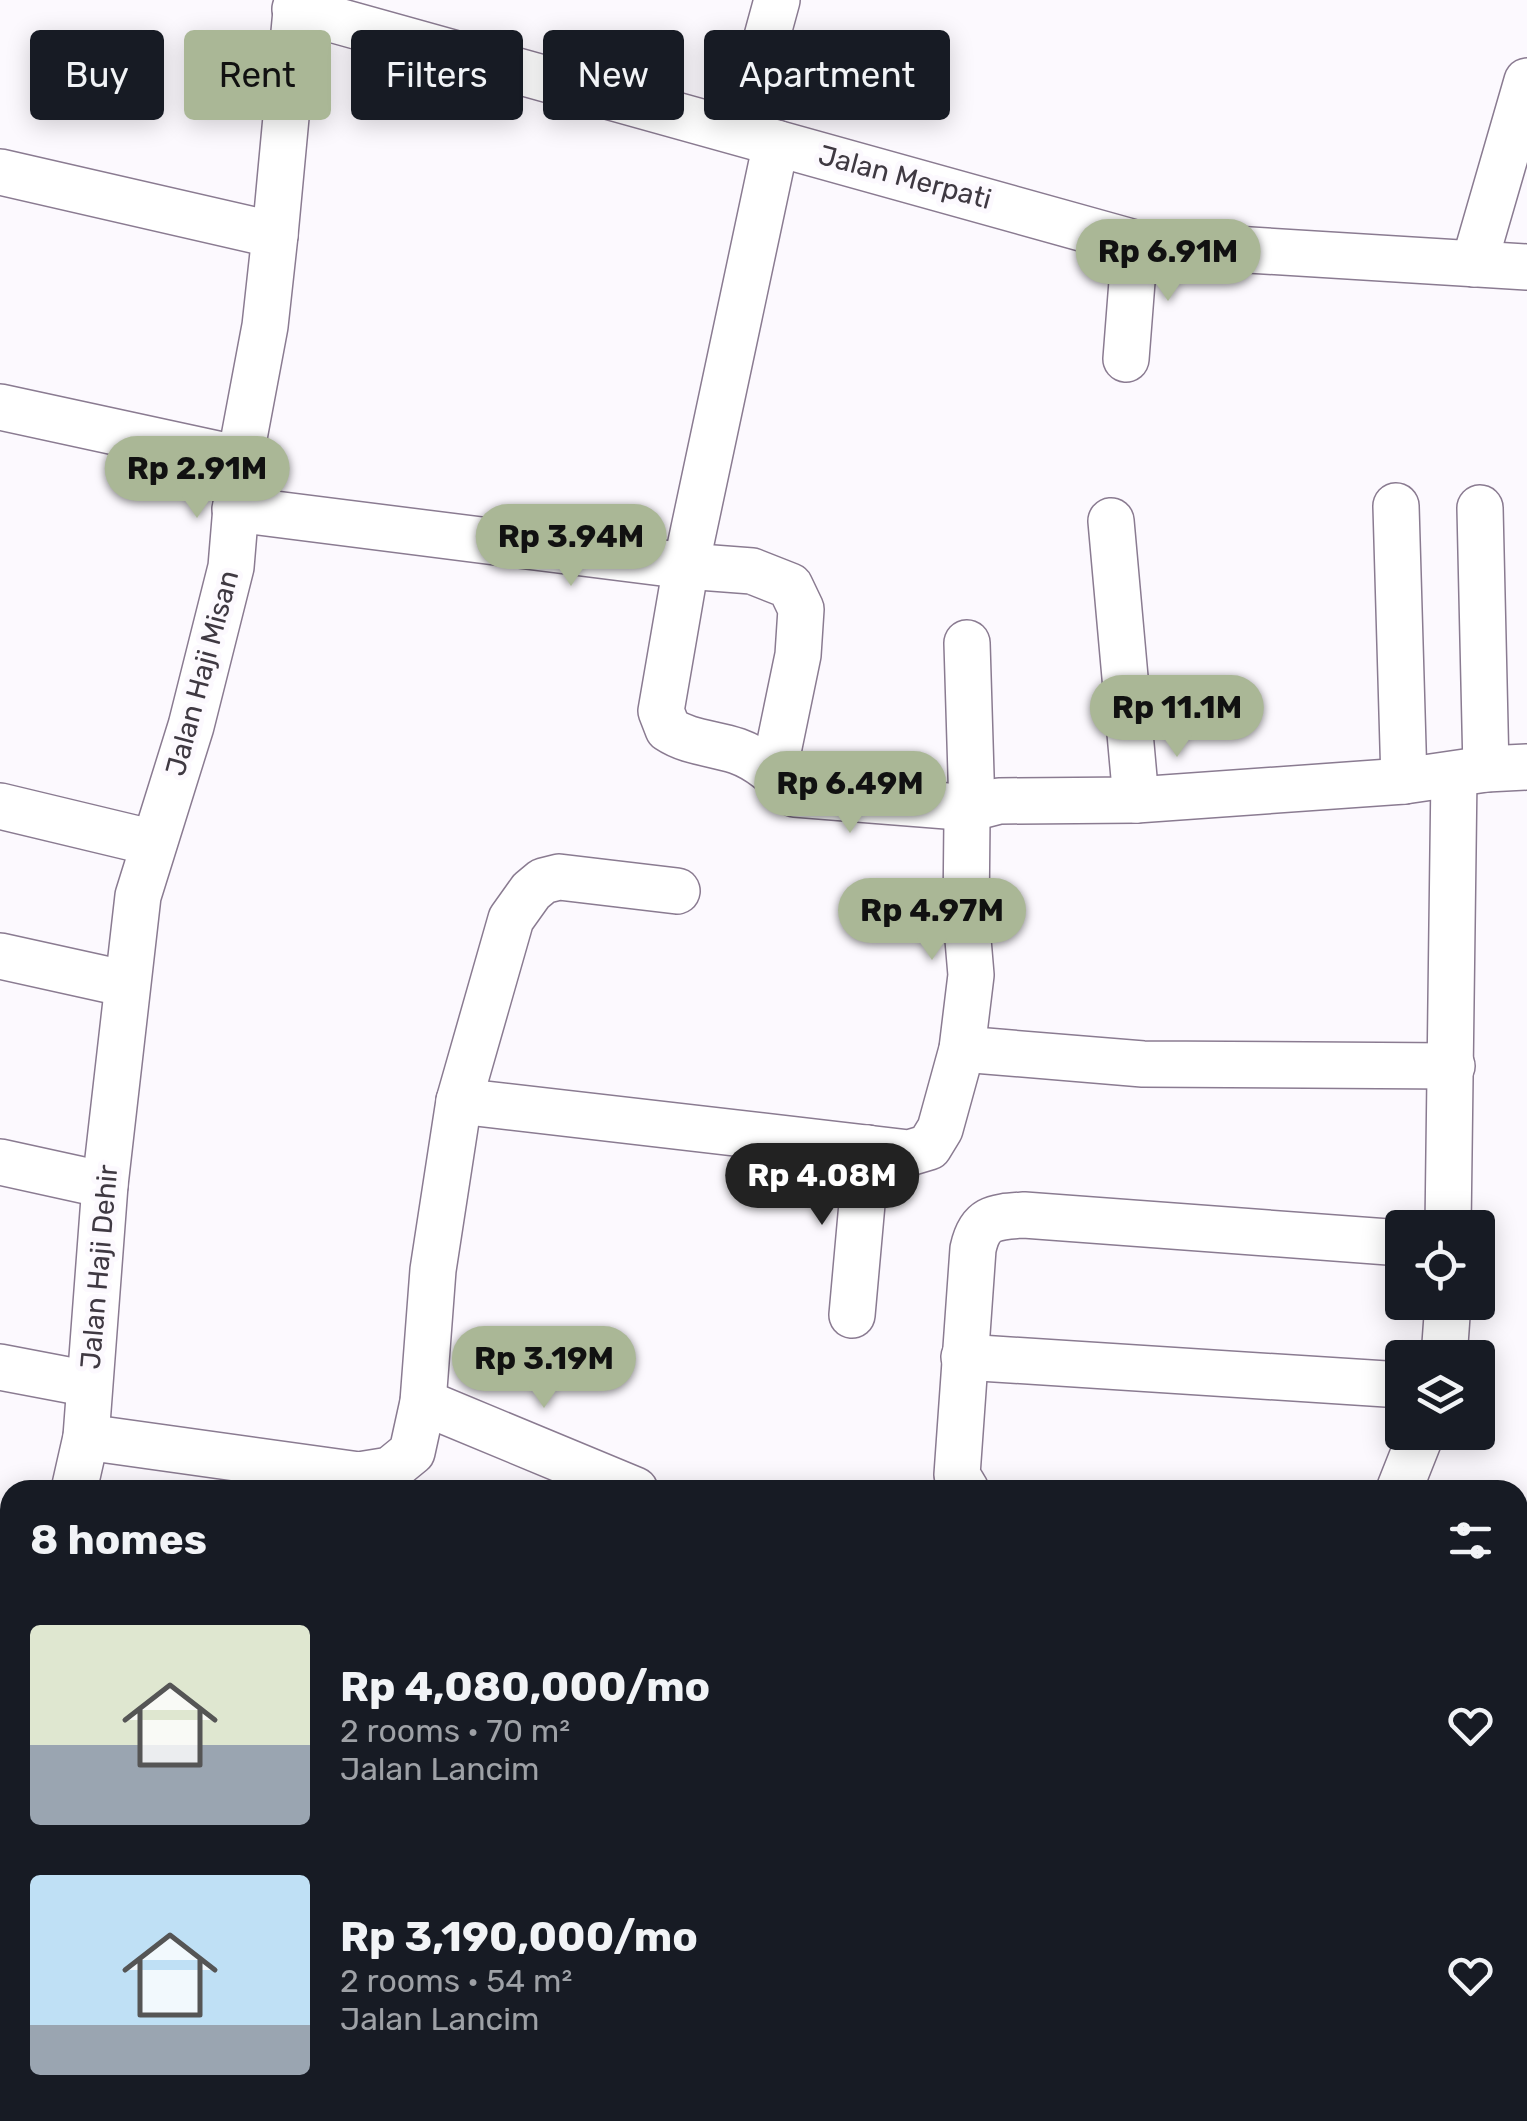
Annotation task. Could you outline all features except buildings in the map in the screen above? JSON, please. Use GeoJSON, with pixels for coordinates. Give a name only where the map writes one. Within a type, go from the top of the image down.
{"type":"FeatureCollection","features":[{"type":"Feature","properties":{"kind":"street"},"geometry":{"type":"LineString","coordinates":[[778,0],[759,137],[661,710],[663,722],[678,735],[739,752],[774,771],[795,794],[972,808],[999,801],[1136,800],[1404,781],[1489,770]]}},
{"type":"Feature","properties":{"kind":"street","name":"Jalan Merpati"},"geometry":{"type":"LineString","coordinates":[[296,4],[1135,243],[1527,267]]}},
{"type":"Feature","properties":{"kind":"street","name":"Jalan Haji Misan"},"geometry":{"type":"LineString","coordinates":[[119,1044],[138,896],[191,726],[232,566],[240,459],[265,326],[276,234],[296,4]]}},
{"type":"Feature","properties":{"kind":"street"},"geometry":{"type":"LineString","coordinates":[[1474,264],[1527,81]]}},
{"type":"Feature","properties":{"kind":"street"},"geometry":{"type":"LineString","coordinates":[[0,172],[276,234]]}},
{"type":"Feature","properties":{"kind":"street"},"geometry":{"type":"LineString","coordinates":[[1126,359],[1135,243]]}},
{"type":"Feature","properties":{"kind":"street"},"geometry":{"type":"LineString","coordinates":[[0,407],[240,459]]}},
{"type":"Feature","properties":{"kind":"street"},"geometry":{"type":"LineString","coordinates":[[1396,506],[1404,781]]}},
{"type":"Feature","properties":{"kind":"street"},"geometry":{"type":"LineString","coordinates":[[235,508],[686,566],[752,571],[790,586],[801,609],[798,656],[774,771]]}},
{"type":"Feature","properties":{"kind":"street"},"geometry":{"type":"LineString","coordinates":[[1448,1210],[1452,1066],[1489,770],[1480,508]]}},
{"type":"Feature","properties":{"kind":"street"},"geometry":{"type":"LineString","coordinates":[[1112,521],[1136,800]]}},
{"type":"Feature","properties":{"kind":"street"},"geometry":{"type":"LineString","coordinates":[[458,1101],[909,1153],[928,1147],[940,1129],[962,1049],[971,975],[966,916],[967,820],[972,808],[966,643]]}},
{"type":"Feature","properties":{"kind":"street"},"geometry":{"type":"LineString","coordinates":[[0,806],[154,843]]}},
{"type":"Feature","properties":{"kind":"street"},"geometry":{"type":"LineString","coordinates":[[86,1437],[360,1475],[390,1470],[412,1452],[424,1402],[433,1270],[458,1101],[510,918],[531,890],[543,881],[559,877],[677,891]]}},
{"type":"Feature","properties":{"kind":"street"},"geometry":{"type":"LineString","coordinates":[[0,956],[127,984]]}},
{"type":"Feature","properties":{"kind":"street","name":"Jalan Haji Dehir"},"geometry":{"type":"LineString","coordinates":[[76,1480],[86,1437],[119,1044]]}},
{"type":"Feature","properties":{"kind":"street"},"geometry":{"type":"LineString","coordinates":[[962,1049],[1143,1064],[1452,1066]]}},
{"type":"Feature","properties":{"kind":"street"},"geometry":{"type":"LineString","coordinates":[[852,1315],[867,1148]]}},
{"type":"Feature","properties":{"kind":"street"},"geometry":{"type":"LineString","coordinates":[[0,1162],[105,1185]]}},
{"type":"Feature","properties":{"kind":"street"},"geometry":{"type":"LineString","coordinates":[[961,1480],[958,1474],[972,1249],[977,1230],[988,1220],[1024,1215],[1385,1242]]}},
{"type":"Feature","properties":{"kind":"street"},"geometry":{"type":"LineString","coordinates":[[964,1356],[1385,1385]]}},
{"type":"Feature","properties":{"kind":"street"},"geometry":{"type":"LineString","coordinates":[[0,1367],[89,1384]]}},
{"type":"Feature","properties":{"kind":"street"},"geometry":{"type":"LineString","coordinates":[[424,1402],[611,1480]]}},
{"type":"Feature","properties":{"kind":"street"},"geometry":{"type":"LineString","coordinates":[[1404,1480],[1415,1450]]}}]}
